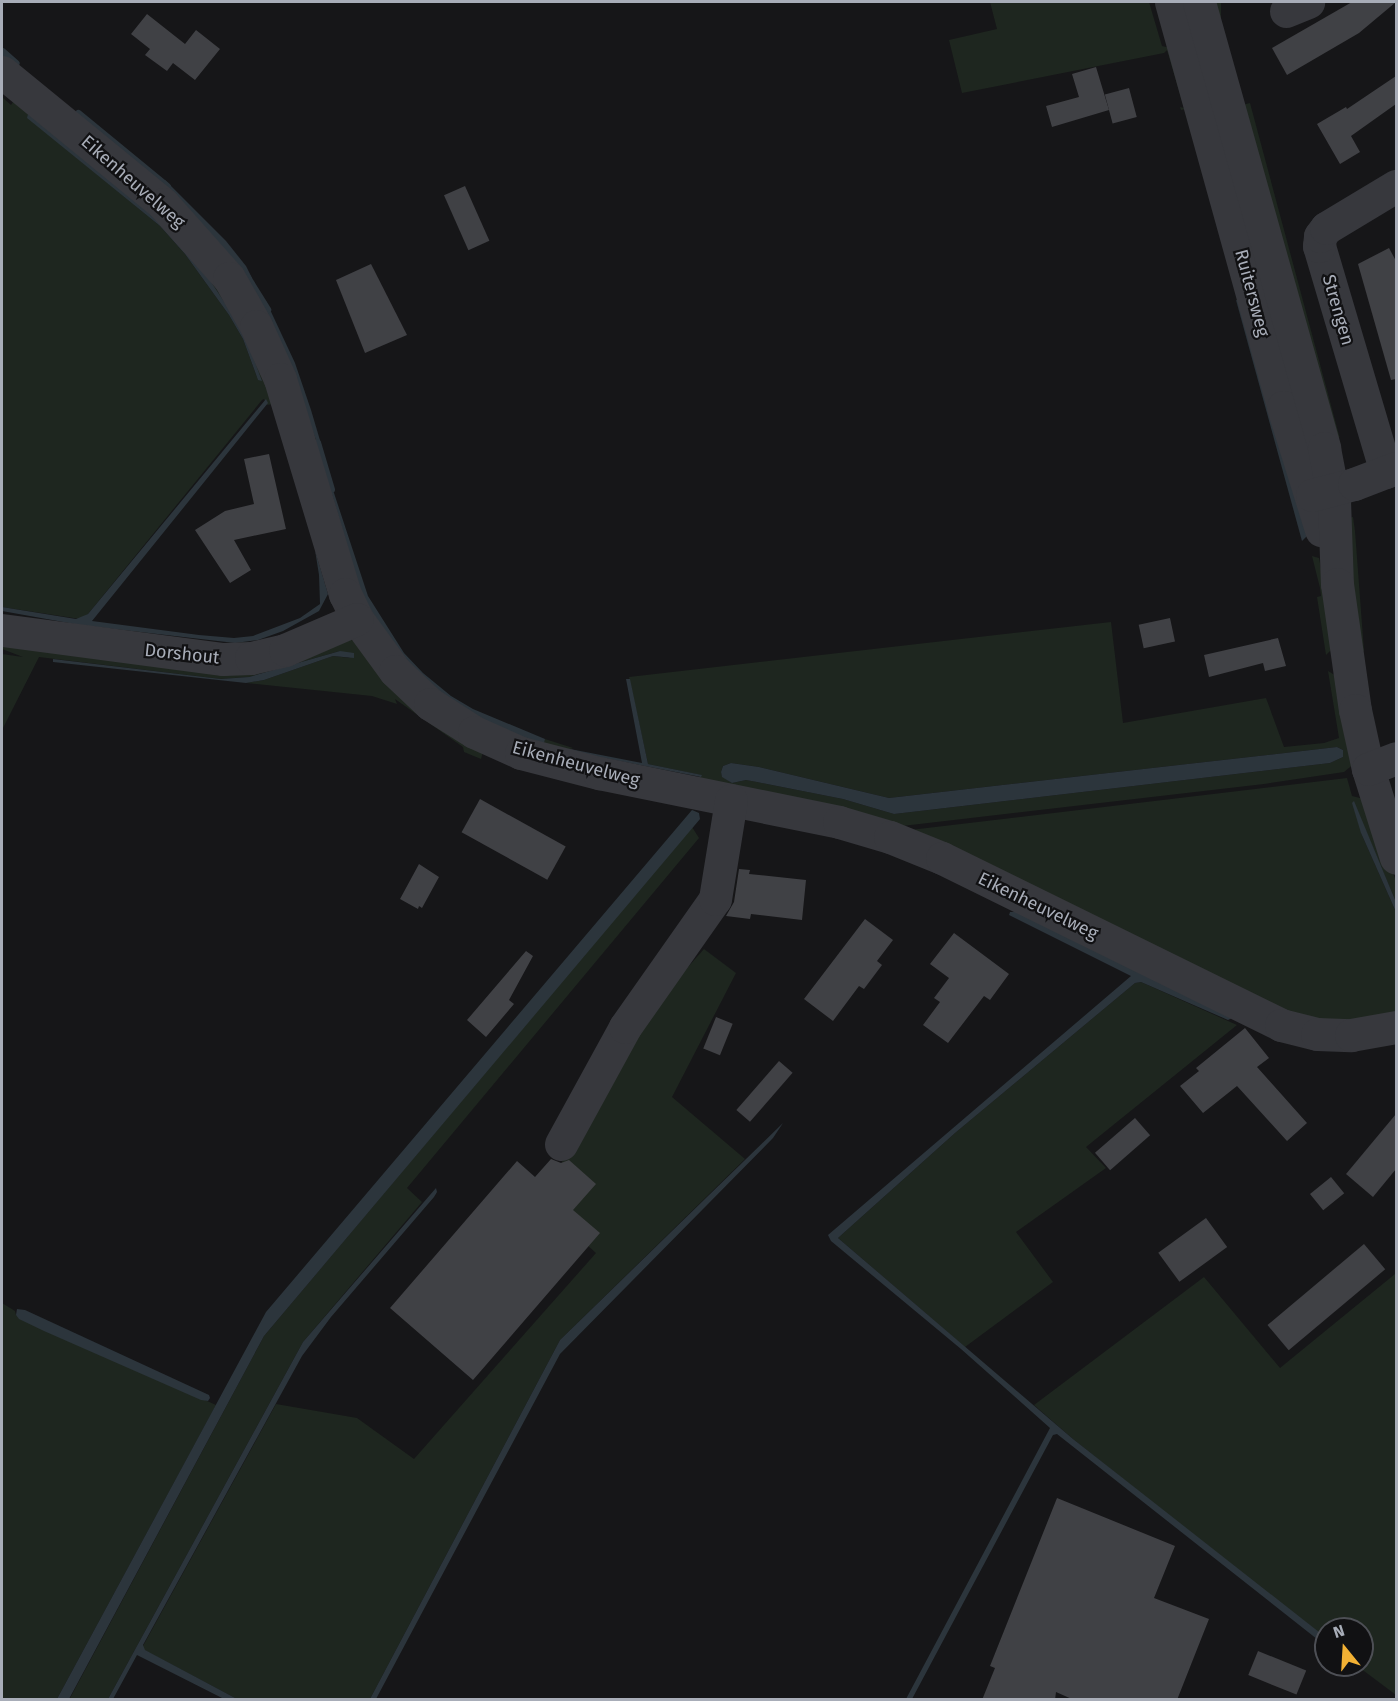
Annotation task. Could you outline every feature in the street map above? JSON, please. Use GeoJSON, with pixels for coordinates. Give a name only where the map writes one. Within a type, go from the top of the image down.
{"type":"FeatureCollection","features":[{"type":"Feature","properties":{"kind":"street","name":"Ruitersweg"},"geometry":{"type":"LineString","coordinates":[[1171,2],[1321,492]]}},
{"type":"Feature","properties":{"kind":"street","name":"Ruitersweg"},"geometry":{"type":"LineString","coordinates":[[1199,2],[1312,398],[1321,492],[1355,710],[1382,763],[1396,858]]}},
{"type":"Feature","properties":{"kind":"street","name":"Eikenheuvelweg"},"geometry":{"type":"LineString","coordinates":[[2,72],[163,204],[229,278],[256,326],[280,379],[345,594],[357,620],[411,689],[474,732],[521,753],[573,767],[857,827],[942,858],[1281,1024],[1317,1034],[1351,1035],[1396,1027]]}},
{"type":"Feature","properties":{"kind":"street","name":"Strengen"},"geometry":{"type":"LineString","coordinates":[[1391,470],[1319,246],[1320,236],[1326,228],[1396,186]]}},
{"type":"Feature","properties":{"kind":"street"},"geometry":{"type":"LineString","coordinates":[[1321,492],[1391,470]]}},
{"type":"Feature","properties":{"kind":"street","name":"Dorshout"},"geometry":{"type":"LineString","coordinates":[[2,630],[223,660],[277,653],[357,620]]}},
{"type":"Feature","properties":{"kind":"street"},"geometry":{"type":"LineString","coordinates":[[561,1144],[625,1027],[715,899],[731,800]]}},
{"type":"Feature","properties":{"kind":"shaded area"},"geometry":{"type":"Polygon","coordinates":[[[990,2],[1149,2],[1162,46],[1175,49],[1186,109],[1181,110],[1180,107],[1184,108],[1167,50],[1164,53],[962,93],[949,40],[997,29],[990,2]]]}},
{"type":"Feature","properties":{"kind":"shaded area"},"geometry":{"type":"Polygon","coordinates":[[[1208,2],[1221,2],[1221,104],[1208,104],[1208,2]]]}},
{"type":"Feature","properties":{"kind":"shaded area"},"geometry":{"type":"Polygon","coordinates":[[[2,97],[11,105],[13,102],[142,197],[234,302],[273,404],[267,405],[264,399],[262,400],[88,614],[80,619],[2,607],[2,97]],[[27,117],[160,226],[185,254],[229,315],[243,339],[258,380],[246,338],[186,250],[118,185],[27,117]]]}},
{"type":"Feature","properties":{"kind":"shaded area"},"geometry":{"type":"Polygon","coordinates":[[[1250,103],[1340,437],[1326,441],[1236,107],[1250,103]]]}},
{"type":"Feature","properties":{"kind":"shaded area"},"geometry":{"type":"Polygon","coordinates":[[[28,114],[162,223],[205,273],[231,312],[246,338],[262,381],[258,380],[243,339],[229,315],[185,254],[160,226],[27,118],[28,114]]]}},
{"type":"Feature","properties":{"kind":"shaded area"},"geometry":{"type":"Polygon","coordinates":[[[162,180],[165,180],[226,241],[246,266],[252,278],[245,278],[162,180]]]}},
{"type":"Feature","properties":{"kind":"shaded area"},"geometry":{"type":"Polygon","coordinates":[[[262,295],[265,301],[262,305],[292,372],[317,449],[321,449],[331,483],[328,482],[326,485],[350,564],[362,596],[377,625],[419,676],[443,696],[475,716],[523,738],[542,743],[545,739],[573,748],[570,749],[573,752],[698,779],[701,775],[648,764],[629,677],[1111,622],[1123,723],[1266,698],[1284,747],[1324,743],[1339,738],[1328,671],[1338,677],[1355,763],[1344,772],[1264,784],[885,828],[778,800],[581,760],[517,742],[471,723],[434,698],[402,667],[363,610],[346,571],[292,394],[274,345],[254,305],[262,295]],[[1337,747],[889,798],[759,767],[731,763],[723,766],[721,772],[722,776],[732,783],[746,780],[757,782],[843,799],[894,814],[1330,763],[1343,757],[1343,750],[1337,747]]]}},
{"type":"Feature","properties":{"kind":"shaded area"},"geometry":{"type":"Polygon","coordinates":[[[1236,300],[1241,301],[1307,536],[1302,541],[1236,300]]]}},
{"type":"Feature","properties":{"kind":"shaded area"},"geometry":{"type":"Polygon","coordinates":[[[266,301],[295,363],[322,447],[320,450],[262,304],[266,301]]]}},
{"type":"Feature","properties":{"kind":"shaded area"},"geometry":{"type":"Polygon","coordinates":[[[266,399],[268,403],[92,621],[199,635],[234,638],[253,636],[300,618],[320,604],[315,550],[328,594],[319,611],[283,631],[258,640],[235,643],[80,625],[2,611],[2,607],[76,619],[88,614],[266,399]]]}},
{"type":"Feature","properties":{"kind":"shaded area"},"geometry":{"type":"Polygon","coordinates":[[[328,481],[368,596],[404,653],[423,673],[451,696],[473,709],[545,739],[544,743],[523,738],[475,716],[443,696],[395,649],[362,596],[328,481]]]}},
{"type":"Feature","properties":{"kind":"shaded area"},"geometry":{"type":"Polygon","coordinates":[[[1353,517],[1364,651],[1357,651],[1342,519],[1353,517]]]}},
{"type":"Feature","properties":{"kind":"shaded area"},"geometry":{"type":"Polygon","coordinates":[[[1312,556],[1319,558],[1335,646],[1326,655],[1317,597],[1321,596],[1320,588],[1312,556]]]}},
{"type":"Feature","properties":{"kind":"shaded area"},"geometry":{"type":"Polygon","coordinates":[[[2,637],[69,647],[351,640],[358,642],[484,748],[481,759],[464,752],[463,747],[395,699],[397,704],[372,696],[246,683],[264,680],[333,656],[350,658],[340,651],[249,677],[221,679],[39,657],[2,730],[2,654],[23,657],[2,649],[2,637]]]}},
{"type":"Feature","properties":{"kind":"shaded area"},"geometry":{"type":"Polygon","coordinates":[[[340,651],[354,653],[354,658],[333,656],[264,680],[246,683],[53,662],[53,659],[221,679],[249,677],[340,651]]]}},
{"type":"Feature","properties":{"kind":"shaded area"},"geometry":{"type":"Polygon","coordinates":[[[626,679],[630,679],[648,764],[702,775],[701,777],[573,752],[570,749],[642,763],[626,679]]]}},
{"type":"Feature","properties":{"kind":"shaded area"},"geometry":{"type":"Polygon","coordinates":[[[1337,747],[1343,750],[1343,757],[1330,763],[894,814],[843,799],[757,782],[746,780],[732,783],[722,777],[721,772],[723,766],[731,763],[759,767],[889,798],[1337,747]]]}},
{"type":"Feature","properties":{"kind":"shaded area"},"geometry":{"type":"Polygon","coordinates":[[[1347,778],[1352,796],[1364,799],[1396,881],[1396,902],[1366,831],[1361,833],[1396,912],[1396,1019],[1370,1025],[1284,1017],[910,830],[1347,778]]]}},
{"type":"Feature","properties":{"kind":"shaded area"},"geometry":{"type":"Polygon","coordinates":[[[1354,801],[1396,902],[1396,912],[1361,833],[1352,803],[1354,801]]]}},
{"type":"Feature","properties":{"kind":"shaded area"},"geometry":{"type":"Polygon","coordinates":[[[692,810],[699,813],[700,819],[264,1336],[69,1699],[57,1699],[266,1312],[692,810]]]}},
{"type":"Feature","properties":{"kind":"shaded area"},"geometry":{"type":"Polygon","coordinates":[[[692,827],[699,838],[407,1188],[422,1202],[303,1342],[108,1699],[69,1700],[264,1336],[692,827]]]}},
{"type":"Feature","properties":{"kind":"shaded area"},"geometry":{"type":"Polygon","coordinates":[[[1010,912],[1018,912],[1232,1018],[1228,1020],[1141,982],[1135,983],[955,1133],[838,1238],[1073,1439],[1314,1628],[1314,1637],[1057,1434],[1053,1435],[912,1699],[906,1699],[1050,1428],[961,1349],[831,1241],[828,1235],[1131,976],[1009,915],[1010,912]]]}},
{"type":"Feature","properties":{"kind":"shaded area"},"geometry":{"type":"Polygon","coordinates":[[[704,949],[736,973],[672,1097],[745,1159],[560,1340],[370,1699],[237,1699],[144,1650],[143,1646],[276,1404],[357,1418],[414,1459],[596,1253],[540,1203],[585,1119],[657,1002],[704,949]]]}},
{"type":"Feature","properties":{"kind":"shaded area"},"geometry":{"type":"Polygon","coordinates":[[[1141,982],[1237,1025],[1086,1147],[1106,1168],[1016,1232],[1053,1282],[965,1347],[838,1238],[955,1133],[1135,983],[1141,982]]]}},
{"type":"Feature","properties":{"kind":"shaded area"},"geometry":{"type":"Polygon","coordinates":[[[783,1123],[773,1138],[560,1354],[376,1699],[370,1699],[560,1340],[783,1123]]]}},
{"type":"Feature","properties":{"kind":"shaded area"},"geometry":{"type":"Polygon","coordinates":[[[436,1188],[437,1192],[434,1197],[331,1317],[302,1356],[143,1645],[145,1650],[237,1699],[224,1699],[137,1655],[113,1699],[108,1699],[303,1342],[436,1188]]]}},
{"type":"Feature","properties":{"kind":"shaded area"},"geometry":{"type":"Polygon","coordinates":[[[1395,1274],[1396,1695],[1372,1677],[1374,1677],[1374,1617],[1314,1617],[1314,1631],[1073,1439],[1034,1405],[1204,1277],[1280,1368],[1395,1274]]]}},
{"type":"Feature","properties":{"kind":"shaded area"},"geometry":{"type":"Polygon","coordinates":[[[2,1303],[15,1311],[16,1315],[216,1405],[57,1699],[2,1699],[2,1303]]]}},
{"type":"Feature","properties":{"kind":"shaded area"},"geometry":{"type":"Polygon","coordinates":[[[17,1309],[25,1310],[209,1395],[210,1398],[208,1401],[201,1400],[44,1331],[19,1319],[16,1315],[17,1309]]]}},
{"type":"Feature","properties":{"kind":"building"},"geometry":{"type":"Polygon","coordinates":[[[1352,2],[1396,2],[1359,33],[1287,75],[1272,48],[1352,2]]]}},
{"type":"Feature","properties":{"kind":"building"},"geometry":{"type":"Polygon","coordinates":[[[147,14],[185,44],[196,30],[220,49],[195,80],[173,63],[167,71],[145,55],[150,49],[131,34],[147,14]]]}},
{"type":"Feature","properties":{"kind":"building"},"geometry":{"type":"Polygon","coordinates":[[[1096,67],[1109,110],[1052,127],[1046,106],[1079,97],[1072,74],[1096,67]]]}},
{"type":"Feature","properties":{"kind":"building"},"geometry":{"type":"Polygon","coordinates":[[[1396,76],[1396,104],[1351,136],[1360,152],[1340,164],[1317,124],[1346,107],[1347,109],[1396,76]]]}},
{"type":"Feature","properties":{"kind":"building"},"geometry":{"type":"Polygon","coordinates":[[[1129,88],[1137,117],[1113,123],[1105,94],[1129,88]]]}},
{"type":"Feature","properties":{"kind":"building"},"geometry":{"type":"Polygon","coordinates":[[[465,186],[489,241],[468,250],[444,195],[465,186]]]}},
{"type":"Feature","properties":{"kind":"building"},"geometry":{"type":"Polygon","coordinates":[[[1389,248],[1396,261],[1396,379],[1391,380],[1358,264],[1389,248]]]}},
{"type":"Feature","properties":{"kind":"building"},"geometry":{"type":"Polygon","coordinates":[[[371,264],[407,335],[365,353],[336,280],[371,264]]]}},
{"type":"Feature","properties":{"kind":"building"},"geometry":{"type":"Polygon","coordinates":[[[269,454],[286,529],[234,540],[251,570],[230,583],[195,530],[225,511],[254,504],[244,459],[269,454]]]}},
{"type":"Feature","properties":{"kind":"building"},"geometry":{"type":"Polygon","coordinates":[[[1170,618],[1175,641],[1144,648],[1139,625],[1170,618]]]}},
{"type":"Feature","properties":{"kind":"building"},"geometry":{"type":"Polygon","coordinates":[[[1278,638],[1286,666],[1265,671],[1263,663],[1209,677],[1204,655],[1278,638]]]}},
{"type":"Feature","properties":{"kind":"building"},"geometry":{"type":"Polygon","coordinates":[[[480,799],[566,847],[547,880],[462,832],[480,799]]]}},
{"type":"Feature","properties":{"kind":"building"},"geometry":{"type":"Polygon","coordinates":[[[419,864],[439,877],[422,908],[419,906],[418,909],[400,899],[419,864]]]}},
{"type":"Feature","properties":{"kind":"building"},"geometry":{"type":"Polygon","coordinates":[[[739,869],[750,870],[749,874],[806,880],[802,920],[751,914],[750,919],[726,916],[734,902],[739,869]]]}},
{"type":"Feature","properties":{"kind":"building"},"geometry":{"type":"Polygon","coordinates":[[[865,919],[893,940],[877,961],[882,965],[864,989],[859,986],[833,1021],[804,999],[865,919]]]}},
{"type":"Feature","properties":{"kind":"building"},"geometry":{"type":"Polygon","coordinates":[[[954,933],[1009,974],[990,1000],[984,996],[948,1043],[923,1025],[940,1002],[934,998],[949,978],[930,964],[954,933]]]}},
{"type":"Feature","properties":{"kind":"building"},"geometry":{"type":"Polygon","coordinates":[[[526,951],[533,956],[509,1000],[514,1004],[486,1037],[467,1020],[526,951]]]}},
{"type":"Feature","properties":{"kind":"building"},"geometry":{"type":"Polygon","coordinates":[[[716,1017],[733,1024],[720,1055],[703,1049],[716,1017]]]}},
{"type":"Feature","properties":{"kind":"building"},"geometry":{"type":"Polygon","coordinates":[[[1245,1028],[1269,1058],[1257,1067],[1307,1123],[1287,1141],[1237,1086],[1203,1113],[1180,1086],[1199,1071],[1196,1068],[1245,1028]]]}},
{"type":"Feature","properties":{"kind":"building"},"geometry":{"type":"Polygon","coordinates":[[[779,1061],[793,1073],[750,1122],[736,1110],[779,1061]]]}},
{"type":"Feature","properties":{"kind":"building"},"geometry":{"type":"Polygon","coordinates":[[[1396,1114],[1396,1169],[1373,1197],[1346,1174],[1396,1114]]]}},
{"type":"Feature","properties":{"kind":"building"},"geometry":{"type":"Polygon","coordinates":[[[1135,1118],[1150,1135],[1110,1170],[1095,1153],[1135,1118]]]}},
{"type":"Feature","properties":{"kind":"building"},"geometry":{"type":"Polygon","coordinates":[[[551,1159],[561,1163],[569,1160],[596,1184],[573,1210],[600,1233],[473,1380],[390,1308],[517,1161],[535,1177],[551,1159]]]}},
{"type":"Feature","properties":{"kind":"building"},"geometry":{"type":"Polygon","coordinates":[[[1331,1177],[1344,1193],[1323,1210],[1310,1194],[1331,1177]]]}},
{"type":"Feature","properties":{"kind":"building"},"geometry":{"type":"Polygon","coordinates":[[[1206,1218],[1227,1247],[1179,1282],[1158,1253],[1206,1218]]]}},
{"type":"Feature","properties":{"kind":"building"},"geometry":{"type":"Polygon","coordinates":[[[1364,1244],[1385,1269],[1289,1350],[1267,1325],[1364,1244]]]}},
{"type":"Feature","properties":{"kind":"building"},"geometry":{"type":"Polygon","coordinates":[[[1057,1498],[1175,1546],[1154,1598],[1209,1619],[1177,1700],[1074,1700],[1056,1692],[1055,1700],[982,1700],[995,1668],[990,1666],[1057,1498]]]}},
{"type":"Feature","properties":{"kind":"building"},"geometry":{"type":"Polygon","coordinates":[[[1258,1651],[1306,1670],[1296,1695],[1248,1675],[1258,1651]]]}},
{"type":"Feature","properties":{"kind":"waterway"},"geometry":{"type":"LineString","coordinates":[[2,51],[16,63]]}},
{"type":"Feature","properties":{"kind":"waterway"},"geometry":{"type":"LineString","coordinates":[[78,113],[167,186]]}},
{"type":"Feature","properties":{"kind":"waterway"},"geometry":{"type":"LineString","coordinates":[[244,272],[267,309]]}},
{"type":"Feature","properties":{"kind":"waterway"},"geometry":{"type":"LineString","coordinates":[[317,442],[331,489]]}}]}
